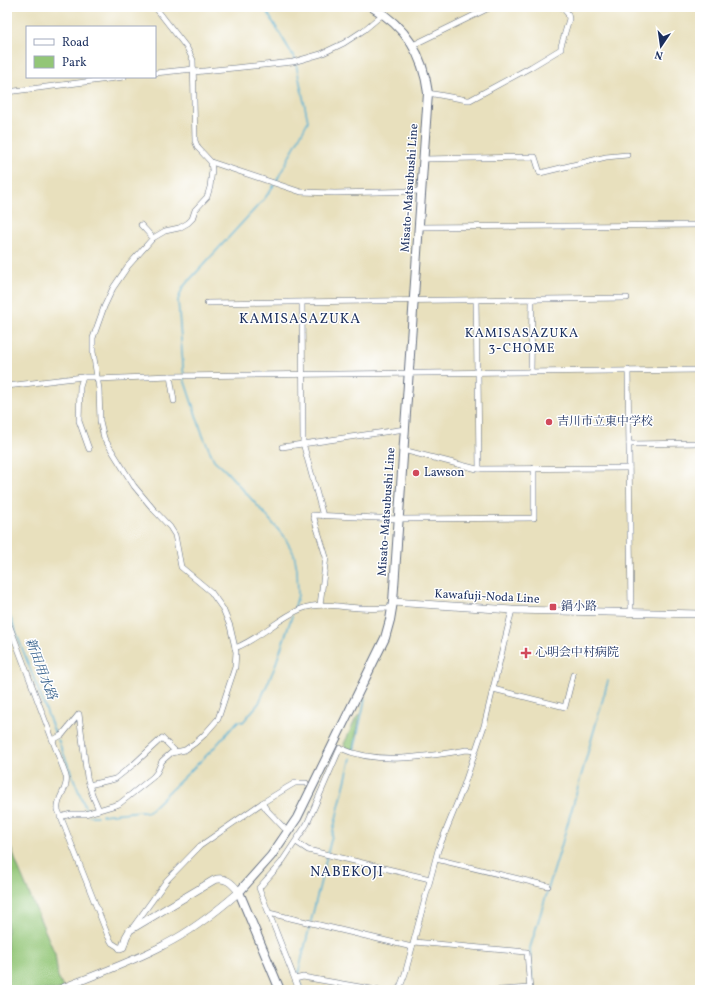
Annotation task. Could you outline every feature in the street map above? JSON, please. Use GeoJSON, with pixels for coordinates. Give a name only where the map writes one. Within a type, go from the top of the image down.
{"type":"FeatureCollection","features":[{"type":"Feature","properties":{"kind":"main road","name":"Misato-Matsubushi Line"},"geometry":{"type":"LineString","coordinates":[[239,892],[271,856],[297,818],[385,638],[393,605],[428,93],[422,65],[412,45],[396,25],[372,7]]}},
{"type":"Feature","properties":{"kind":"main road","name":"Kawafuji-Noda Line"},"geometry":{"type":"LineString","coordinates":[[393,605],[512,610],[631,611],[700,614]]}},
{"type":"Feature","properties":{"kind":"main road"},"geometry":{"type":"LineString","coordinates":[[120,948],[123,947],[130,930],[214,880],[220,878],[228,881],[239,892],[280,990]]}},
{"type":"Feature","properties":{"kind":"main road"},"geometry":{"type":"LineString","coordinates":[[57,990],[139,957],[182,936],[224,906],[239,892]]}},
{"type":"Feature","properties":{"kind":"street"},"geometry":{"type":"LineString","coordinates":[[60,817],[71,814],[85,814],[121,802],[153,777],[162,760],[171,753],[185,750],[195,743],[218,719],[235,667],[235,648],[230,626],[223,608],[211,592],[181,567],[175,535],[170,527],[134,486],[104,438],[100,421],[93,338],[104,306],[113,288],[128,266],[153,238],[165,230],[184,226],[192,219],[195,210],[209,192],[212,170],[210,162],[196,144],[193,60],[189,52],[155,7]]}},
{"type":"Feature","properties":{"kind":"street"},"geometry":{"type":"LineString","coordinates":[[412,45],[491,7]]}},
{"type":"Feature","properties":{"kind":"street"},"geometry":{"type":"LineString","coordinates":[[428,93],[470,100],[561,49],[569,19],[568,14],[562,7]]}},
{"type":"Feature","properties":{"kind":"street"},"geometry":{"type":"LineString","coordinates":[[156,73],[293,62],[321,54],[344,43],[364,30],[383,14]]}},
{"type":"Feature","properties":{"kind":"street"},"geometry":{"type":"LineString","coordinates":[[7,92],[116,78]]}},
{"type":"Feature","properties":{"kind":"street"},"geometry":{"type":"LineString","coordinates":[[424,159],[535,157],[540,173],[606,157],[627,155]]}},
{"type":"Feature","properties":{"kind":"street"},"geometry":{"type":"LineString","coordinates":[[210,162],[301,192],[422,191]]}},
{"type":"Feature","properties":{"kind":"street"},"geometry":{"type":"LineString","coordinates":[[419,228],[700,225]]}},
{"type":"Feature","properties":{"kind":"street"},"geometry":{"type":"LineString","coordinates":[[142,226],[153,238]]}},
{"type":"Feature","properties":{"kind":"street"},"geometry":{"type":"LineString","coordinates":[[207,303],[627,298]]}},
{"type":"Feature","properties":{"kind":"street"},"geometry":{"type":"LineString","coordinates":[[476,300],[479,469]]}},
{"type":"Feature","properties":{"kind":"street"},"geometry":{"type":"LineString","coordinates":[[531,371],[532,300]]}},
{"type":"Feature","properties":{"kind":"street"},"geometry":{"type":"LineString","coordinates":[[302,302],[303,443],[323,516]]}},
{"type":"Feature","properties":{"kind":"street"},"geometry":{"type":"LineString","coordinates":[[628,370],[631,611]]}},
{"type":"Feature","properties":{"kind":"street"},"geometry":{"type":"LineString","coordinates":[[7,386],[83,377],[700,370]]}},
{"type":"Feature","properties":{"kind":"street"},"geometry":{"type":"LineString","coordinates":[[170,376],[174,401]]}},
{"type":"Feature","properties":{"kind":"street"},"geometry":{"type":"LineString","coordinates":[[83,377],[80,387],[79,421],[89,449]]}},
{"type":"Feature","properties":{"kind":"street"},"geometry":{"type":"LineString","coordinates":[[282,447],[405,429]]}},
{"type":"Feature","properties":{"kind":"street"},"geometry":{"type":"LineString","coordinates":[[629,444],[700,443]]}},
{"type":"Feature","properties":{"kind":"street"},"geometry":{"type":"LineString","coordinates":[[403,450],[479,469],[629,468]]}},
{"type":"Feature","properties":{"kind":"street"},"geometry":{"type":"LineString","coordinates":[[320,605],[326,557],[313,515],[399,519],[534,518],[534,468]]}},
{"type":"Feature","properties":{"kind":"street"},"geometry":{"type":"LineString","coordinates":[[235,648],[253,640],[300,609],[310,606],[320,605],[361,608],[393,605]]}},
{"type":"Feature","properties":{"kind":"street"},"geometry":{"type":"LineString","coordinates":[[398,990],[406,974],[438,850],[469,772],[484,726],[512,610]]}},
{"type":"Feature","properties":{"kind":"street"},"geometry":{"type":"LineString","coordinates":[[7,619],[67,779],[66,787],[59,797],[57,804],[60,817],[108,936],[112,944],[120,948]]}},
{"type":"Feature","properties":{"kind":"street"},"geometry":{"type":"LineString","coordinates":[[493,690],[565,707],[573,675]]}},
{"type":"Feature","properties":{"kind":"street"},"geometry":{"type":"LineString","coordinates":[[53,740],[62,735],[79,714],[87,777],[98,810]]}},
{"type":"Feature","properties":{"kind":"street"},"geometry":{"type":"LineString","coordinates":[[89,785],[115,779],[162,738],[176,752]]}},
{"type":"Feature","properties":{"kind":"street"},"geometry":{"type":"LineString","coordinates":[[299,990],[259,888],[281,863],[295,839],[307,824],[340,748],[357,755],[399,758],[412,758],[467,750],[475,751]]}},
{"type":"Feature","properties":{"kind":"street"},"geometry":{"type":"LineString","coordinates":[[130,930],[167,880],[194,851],[262,802],[295,783],[306,783]]}},
{"type":"Feature","properties":{"kind":"street"},"geometry":{"type":"LineString","coordinates":[[262,802],[267,810],[284,828]]}},
{"type":"Feature","properties":{"kind":"street"},"geometry":{"type":"LineString","coordinates":[[295,839],[308,850],[430,879]]}},
{"type":"Feature","properties":{"kind":"street"},"geometry":{"type":"LineString","coordinates":[[436,859],[548,886]]}},
{"type":"Feature","properties":{"kind":"street"},"geometry":{"type":"LineString","coordinates":[[269,913],[413,944],[527,952],[530,989],[500,990]]}},
{"type":"Feature","properties":{"kind":"street"},"geometry":{"type":"LineString","coordinates":[[295,979],[303,977],[376,990]]}},
{"type":"Feature","properties":{"kind":"green space"},"geometry":{"type":"Polygon","coordinates":[[[360,714],[353,751],[345,748],[344,744],[356,718],[360,714]]]}},
{"type":"Feature","properties":{"kind":"green space"},"geometry":{"type":"Polygon","coordinates":[[[7,837],[19,870],[55,954],[58,977],[64,990],[7,990],[7,837]]]}},
{"type":"Feature","properties":{"kind":"waterway"},"geometry":{"type":"LineString","coordinates":[[264,7],[295,59],[308,121],[276,182]]}},
{"type":"Feature","properties":{"kind":"waterway"},"geometry":{"type":"LineString","coordinates":[[274,185],[265,198],[183,287],[178,300],[184,379],[203,436],[214,460],[265,514],[285,538],[294,554],[297,569],[298,595],[294,610]]}},
{"type":"Feature","properties":{"kind":"waterway","name":"新田用水路"},"geometry":{"type":"LineString","coordinates":[[7,609],[56,736]]}},
{"type":"Feature","properties":{"kind":"waterway"},"geometry":{"type":"LineString","coordinates":[[102,815],[141,811],[148,812],[212,750],[238,721],[243,722],[259,703],[274,669],[292,616]]}},
{"type":"Feature","properties":{"kind":"waterway"},"geometry":{"type":"LineString","coordinates":[[533,990],[530,948],[561,847],[608,681]]}},
{"type":"Feature","properties":{"kind":"waterway"},"geometry":{"type":"LineString","coordinates":[[354,751],[365,699]]}},
{"type":"Feature","properties":{"kind":"waterway","name":"新田用水路"},"geometry":{"type":"LineString","coordinates":[[58,740],[87,812]]}},
{"type":"Feature","properties":{"kind":"waterway"},"geometry":{"type":"LineString","coordinates":[[299,976],[298,974],[351,758]]}},
{"type":"Feature","properties":{"kind":"waterway"},"geometry":{"type":"LineString","coordinates":[[89,816],[97,816]]}},
{"type":"Feature","properties":{"kind":"waterway"},"geometry":{"type":"LineString","coordinates":[[300,980],[302,990]]}},
{"type":"Feature","properties":{"kind":"place","name":"吉川市立東中学校"},"geometry":{"type":"Point","coordinates":[549,422]}},
{"type":"Feature","properties":{"kind":"place","name":"Lawson"},"geometry":{"type":"Point","coordinates":[416,473]}},
{"type":"Feature","properties":{"kind":"place","name":"鍋小路"},"geometry":{"type":"Point","coordinates":[553,607]}},
{"type":"Feature","properties":{"kind":"place","name":"心明会中村病院"},"geometry":{"type":"Point","coordinates":[526,653]}},
{"type":"Feature","properties":{"kind":"district","name":"KAMISASAZUKA"},"geometry":{"type":"Point","coordinates":[300,319]}},
{"type":"Feature","properties":{"kind":"district","name":"KAMISASAZUKA 3-CHOME"},"geometry":{"type":"Point","coordinates":[522,342]}},
{"type":"Feature","properties":{"kind":"district","name":"NABEKOJI"},"geometry":{"type":"Point","coordinates":[347,872]}}]}
